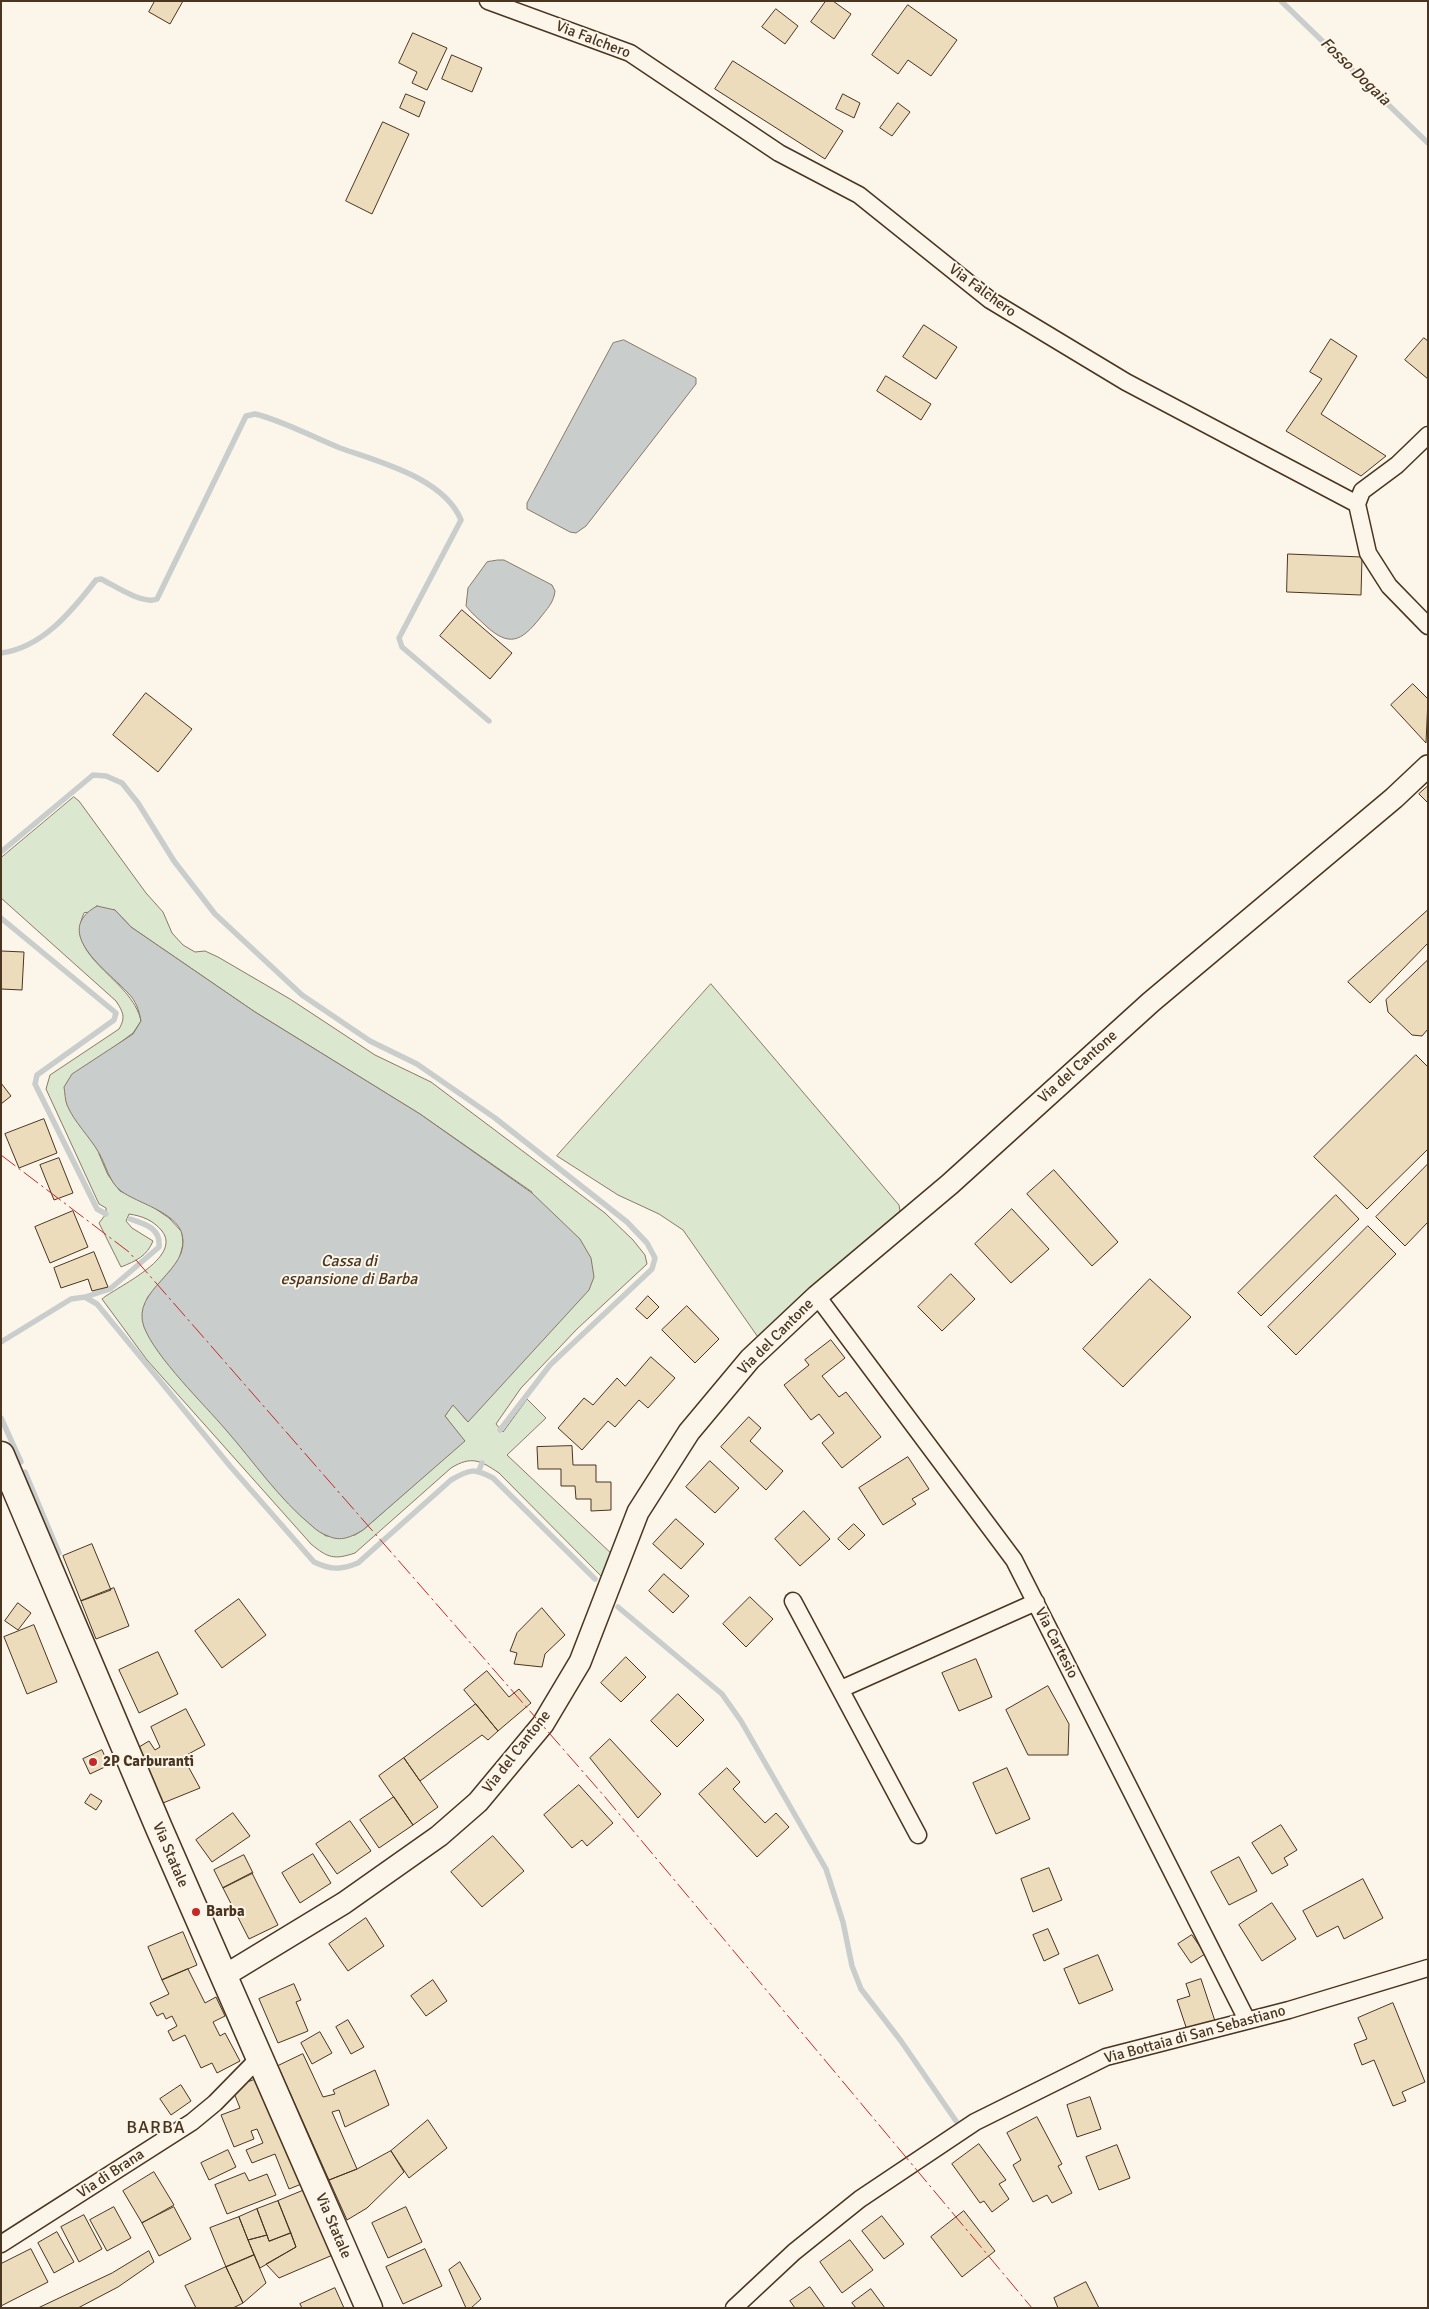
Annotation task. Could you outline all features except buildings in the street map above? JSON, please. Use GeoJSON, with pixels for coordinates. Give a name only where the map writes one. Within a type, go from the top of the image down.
{"type":"FeatureCollection","features":[{"type":"Feature","properties":{"kind":"main road","name":"Via Statale"},"geometry":{"type":"LineString","coordinates":[[2,1461],[147,1802],[368,2308]]}},
{"type":"Feature","properties":{"kind":"street","name":"Via Falchero"},"geometry":{"type":"LineString","coordinates":[[488,1],[630,53],[779,153],[860,195],[990,300],[1126,382],[1357,504]]}},
{"type":"Feature","properties":{"kind":"street"},"geometry":{"type":"LineString","coordinates":[[1428,435],[1397,465],[1362,491],[1357,504],[1368,553],[1389,586],[1428,626]]}},
{"type":"Feature","properties":{"kind":"street","name":"Via del Cantone"},"geometry":{"type":"LineString","coordinates":[[224,1976],[351,1898],[439,1836],[478,1802],[543,1724],[580,1662],[638,1512],[689,1432],[750,1360],[817,1296],[950,1184],[1151,1002],[1394,798],[1428,766]]}},
{"type":"Feature","properties":{"kind":"street","name":"Via Cartesio"},"geometry":{"type":"LineString","coordinates":[[817,1296],[1014,1560],[1247,2020]]}},
{"type":"Feature","properties":{"kind":"street"},"geometry":{"type":"LineString","coordinates":[[793,1601],[918,1835]]}},
{"type":"Feature","properties":{"kind":"street"},"geometry":{"type":"LineString","coordinates":[[841,1690],[1036,1602]]}},
{"type":"Feature","properties":{"kind":"street","name":"Via Bottaia di San Sebastiano"},"geometry":{"type":"LineString","coordinates":[[734,2308],[794,2252],[860,2199],[975,2122],[1106,2057],[1247,2020],[1428,1968]]}},
{"type":"Feature","properties":{"kind":"street","name":"Via di Brana"},"geometry":{"type":"LineString","coordinates":[[1,2244],[192,2122],[215,2103],[260,2057]]}},
{"type":"Feature","properties":{"kind":"green space"},"geometry":{"type":"Polygon","coordinates":[[[74,797],[79,801],[146,893],[163,912],[172,933],[183,945],[195,952],[205,951],[218,957],[290,999],[375,1055],[431,1082],[605,1213],[633,1240],[645,1255],[647,1264],[577,1329],[521,1388],[496,1424],[503,1432],[527,1399],[546,1418],[507,1455],[614,1556],[601,1576],[499,1473],[487,1465],[476,1461],[465,1462],[451,1468],[355,1553],[342,1557],[327,1555],[311,1544],[147,1360],[102,1299],[145,1271],[163,1251],[166,1241],[162,1231],[151,1221],[129,1214],[126,1221],[132,1228],[153,1241],[148,1251],[131,1263],[121,1267],[99,1223],[106,1214],[106,1208],[99,1204],[46,1089],[50,1075],[119,1029],[123,1018],[122,1012],[116,1001],[1,898],[1,858],[74,797]],[[115,910],[84,913],[80,929],[83,943],[90,956],[125,992],[135,1006],[141,1021],[133,1033],[110,1050],[99,1154],[108,1175],[120,1191],[150,1205],[169,1218],[182,1232],[183,1244],[179,1260],[147,1298],[159,1351],[285,1498],[312,1526],[326,1536],[355,1535],[464,1441],[445,1416],[453,1404],[468,1422],[532,1192],[420,1114],[255,1012],[131,927],[115,910]]]}},
{"type":"Feature","properties":{"kind":"green space"},"geometry":{"type":"Polygon","coordinates":[[[711,984],[899,1205],[900,1211],[760,1340],[683,1230],[659,1214],[618,1195],[557,1156],[711,984]]]}},
{"type":"Feature","properties":{"kind":"water"},"geometry":{"type":"Polygon","coordinates":[[[624,340],[696,378],[696,384],[586,526],[576,533],[570,532],[527,509],[527,503],[613,343],[624,340]]]}},
{"type":"Feature","properties":{"kind":"water"},"geometry":{"type":"Polygon","coordinates":[[[504,560],[552,585],[555,591],[550,605],[533,626],[521,637],[514,639],[501,637],[494,633],[466,606],[468,588],[487,562],[504,560]]]}},
{"type":"Feature","properties":{"kind":"water","name":"Cassa di espansione di Barba"},"geometry":{"type":"Polygon","coordinates":[[[97,906],[115,910],[131,927],[255,1012],[420,1114],[532,1193],[580,1239],[591,1258],[594,1277],[589,1290],[468,1422],[453,1405],[445,1416],[465,1441],[363,1530],[350,1537],[337,1539],[321,1533],[289,1504],[169,1366],[144,1327],[142,1314],[145,1302],[178,1259],[183,1247],[182,1234],[178,1226],[164,1214],[117,1187],[95,1147],[70,1111],[66,1103],[64,1087],[72,1074],[133,1034],[141,1021],[133,999],[97,963],[87,951],[81,939],[79,927],[84,916],[97,906]]]}},
{"type":"Feature","properties":{"kind":"waterway","name":"Fosso Dogaia"},"geometry":{"type":"LineString","coordinates":[[1281,1],[1428,143]]}},
{"type":"Feature","properties":{"kind":"waterway"},"geometry":{"type":"LineString","coordinates":[[1,653],[16,650],[43,636],[77,604],[96,580],[101,579],[137,597],[151,600],[157,599],[246,416],[255,414],[409,474],[426,482],[453,505],[461,520],[399,638],[402,647],[489,721]]}},
{"type":"Feature","properties":{"kind":"waterway"},"geometry":{"type":"LineString","coordinates":[[1,852],[93,775],[106,776],[122,783],[138,803],[174,861],[215,914],[302,995],[370,1041],[417,1064],[495,1118],[627,1222],[647,1243],[655,1258],[652,1269],[550,1365],[500,1430]]}},
{"type":"Feature","properties":{"kind":"waterway"},"geometry":{"type":"LineString","coordinates":[[1,918],[116,1013],[114,1020],[37,1075],[35,1084],[97,1209],[106,1214]]}},
{"type":"Feature","properties":{"kind":"waterway"},"geometry":{"type":"LineString","coordinates":[[85,1297],[110,1289],[159,1247],[155,1231],[146,1225],[130,1219]]}},
{"type":"Feature","properties":{"kind":"waterway"},"geometry":{"type":"LineString","coordinates":[[1,1342],[71,1299],[85,1297],[97,1304],[230,1466],[314,1562],[320,1565],[336,1568],[358,1563],[451,1480],[468,1472],[476,1471],[493,1478],[595,1579]]}},
{"type":"Feature","properties":{"kind":"waterway"},"geometry":{"type":"LineString","coordinates":[[1,1418],[21,1462]]}},
{"type":"Feature","properties":{"kind":"waterway"},"geometry":{"type":"LineString","coordinates":[[479,1470],[482,1463]]}},
{"type":"Feature","properties":{"kind":"waterway"},"geometry":{"type":"LineString","coordinates":[[25,1472],[59,1553]]}},
{"type":"Feature","properties":{"kind":"waterway"},"geometry":{"type":"LineString","coordinates":[[618,1607],[722,1694],[741,1721],[826,1869],[843,1922],[852,1966],[861,1989],[901,2041],[956,2121]]}},
{"type":"Feature","properties":{"kind":"power"},"geometry":{"type":"LineString","coordinates":[[1,1155],[129,1252],[605,1797],[1032,2308]]}},
{"type":"Feature","properties":{"kind":"place","name":"2P Carburanti"},"geometry":{"type":"Point","coordinates":[93,1762]}},
{"type":"Feature","properties":{"kind":"place","name":"Barba"},"geometry":{"type":"Point","coordinates":[196,1912]}},
{"type":"Feature","properties":{"kind":"district","name":"BARBA"},"geometry":{"type":"Point","coordinates":[156,2128]}}]}
